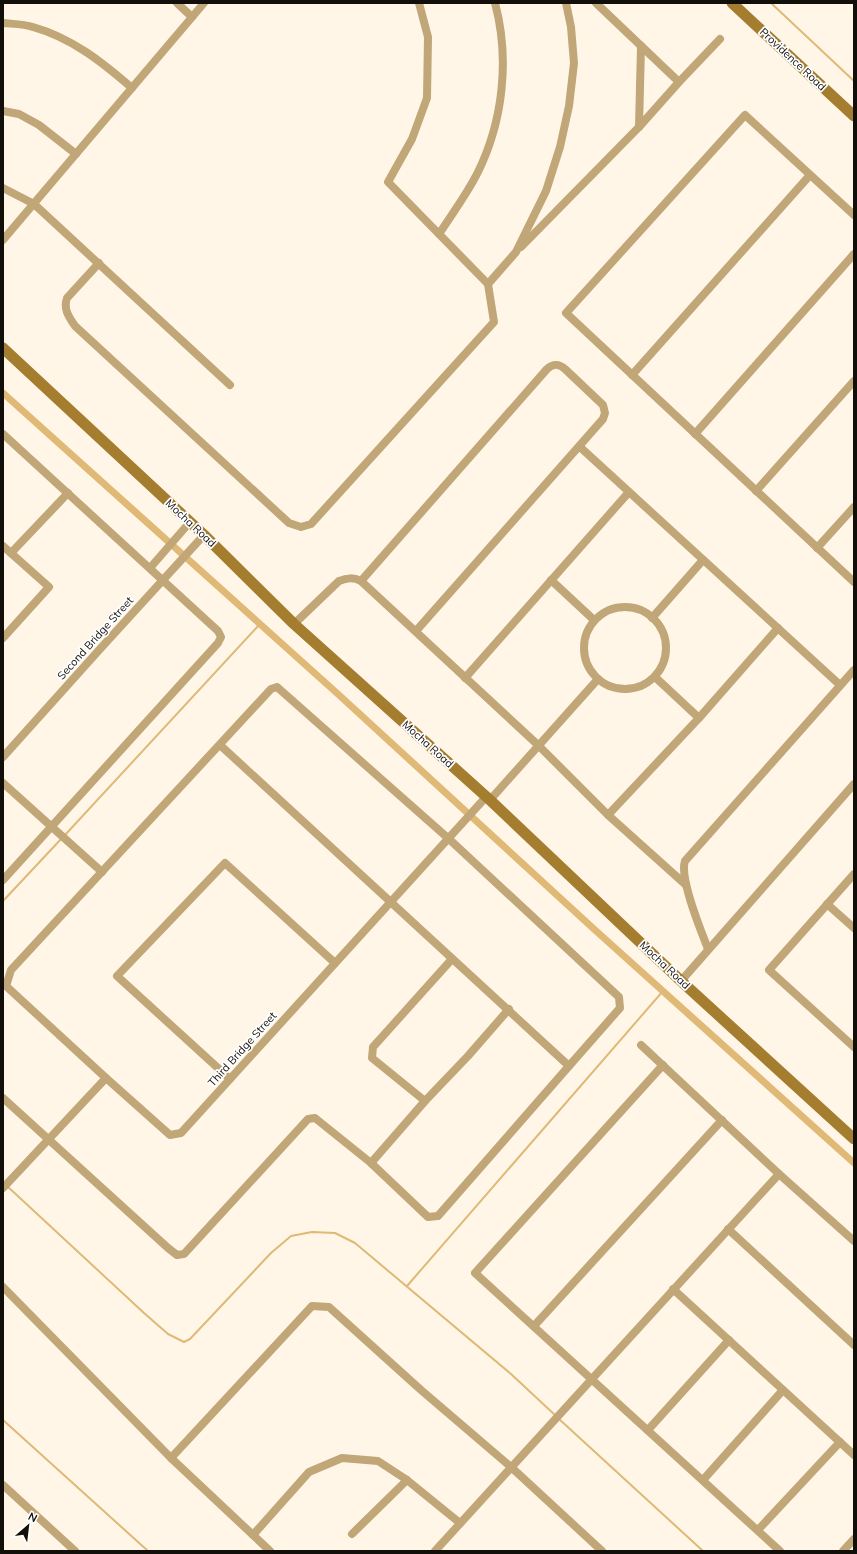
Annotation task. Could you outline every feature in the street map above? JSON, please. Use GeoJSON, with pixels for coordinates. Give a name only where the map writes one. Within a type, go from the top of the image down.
{"type":"FeatureCollection","features":[{"type":"Feature","properties":{"kind":"street"},"geometry":{"type":"LineString","coordinates":[[177,3],[192,17]]}},
{"type":"Feature","properties":{"kind":"street"},"geometry":{"type":"LineString","coordinates":[[3,240],[204,3]]}},
{"type":"Feature","properties":{"kind":"street"},"geometry":{"type":"LineString","coordinates":[[99,263],[67,298],[64,304],[65,309],[75,326],[289,523],[301,527],[310,524],[494,322],[488,284],[388,182],[412,139],[427,98],[428,37],[419,3]]}},
{"type":"Feature","properties":{"kind":"street"},"geometry":{"type":"LineString","coordinates":[[439,234],[477,173],[490,144],[500,101],[503,60],[500,20],[495,3]]}},
{"type":"Feature","properties":{"kind":"street"},"geometry":{"type":"LineString","coordinates":[[516,252],[546,191],[560,147],[569,106],[574,63],[571,27],[566,3]]}},
{"type":"Feature","properties":{"kind":"street"},"geometry":{"type":"LineString","coordinates":[[596,3],[679,82]]}},
{"type":"Feature","properties":{"kind":"street","name":"Providence Road"},"geometry":{"type":"LineString","coordinates":[[732,3],[854,116]]}},
{"type":"Feature","properties":{"kind":"street","name":"Providence Road"},"geometry":{"type":"LineString","coordinates":[[739,3],[854,109]]}},
{"type":"Feature","properties":{"kind":"street"},"geometry":{"type":"LineString","coordinates":[[3,23],[32,27],[53,34],[75,44],[98,59],[132,88]]}},
{"type":"Feature","properties":{"kind":"street"},"geometry":{"type":"LineString","coordinates":[[488,284],[516,252],[639,127],[720,39]]}},
{"type":"Feature","properties":{"kind":"street"},"geometry":{"type":"LineString","coordinates":[[639,127],[641,46]]}},
{"type":"Feature","properties":{"kind":"street"},"geometry":{"type":"LineString","coordinates":[[3,111],[19,114],[39,125],[76,154]]}},
{"type":"Feature","properties":{"kind":"street"},"geometry":{"type":"LineString","coordinates":[[854,215],[746,115],[566,313],[854,582]]}},
{"type":"Feature","properties":{"kind":"street"},"geometry":{"type":"LineString","coordinates":[[632,374],[810,175]]}},
{"type":"Feature","properties":{"kind":"street"},"geometry":{"type":"LineString","coordinates":[[3,188],[34,204],[230,385]]}},
{"type":"Feature","properties":{"kind":"street"},"geometry":{"type":"LineString","coordinates":[[695,434],[854,254]]}},
{"type":"Feature","properties":{"kind":"street","name":"Mocha Road"},"geometry":{"type":"LineString","coordinates":[[3,348],[204,535],[294,624],[488,799],[681,981],[854,1139]]}},
{"type":"Feature","properties":{"kind":"street"},"geometry":{"type":"LineString","coordinates":[[361,580],[551,365],[560,365],[603,405],[603,418],[580,447],[416,631]]}},
{"type":"Feature","properties":{"kind":"street"},"geometry":{"type":"LineString","coordinates":[[756,491],[854,381]]}},
{"type":"Feature","properties":{"kind":"street"},"geometry":{"type":"LineString","coordinates":[[3,434],[218,631],[221,637],[218,643],[56,830],[3,880]]}},
{"type":"Feature","properties":{"kind":"street"},"geometry":{"type":"LineString","coordinates":[[580,447],[840,685]]}},
{"type":"Feature","properties":{"kind":"street"},"geometry":{"type":"LineString","coordinates":[[465,678],[629,492]]}},
{"type":"Feature","properties":{"kind":"street"},"geometry":{"type":"LineString","coordinates":[[12,553],[68,493]]}},
{"type":"Feature","properties":{"kind":"street"},"geometry":{"type":"LineString","coordinates":[[817,548],[854,507]]}},
{"type":"Feature","properties":{"kind":"street"},"geometry":{"type":"LineString","coordinates":[[150,568],[190,522]]}},
{"type":"Feature","properties":{"kind":"street","name":"Second Bridge Street"},"geometry":{"type":"LineString","coordinates":[[3,757],[204,535]]}},
{"type":"Feature","properties":{"kind":"street"},"geometry":{"type":"LineString","coordinates":[[3,546],[49,587],[3,638]]}},
{"type":"Feature","properties":{"kind":"street"},"geometry":{"type":"LineString","coordinates":[[652,618],[703,560]]}},
{"type":"Feature","properties":{"kind":"street"},"geometry":{"type":"LineString","coordinates":[[294,624],[339,581],[346,578],[361,580],[538,745],[608,816],[686,885]]}},
{"type":"Feature","properties":{"kind":"street"},"geometry":{"type":"LineString","coordinates":[[551,580],[594,620]]}},
{"type":"Feature","properties":{"kind":"street"},"geometry":{"type":"LineString","coordinates":[[623,607],[635,608],[652,618],[661,628],[666,647],[662,666],[655,677],[645,684],[627,689],[608,686],[598,679],[589,669],[584,650],[587,631],[594,620],[610,610],[623,607]]}},
{"type":"Feature","properties":{"kind":"street"},"geometry":{"type":"LineString","coordinates":[[608,816],[699,718],[778,628]]}},
{"type":"Feature","properties":{"kind":"street"},"geometry":{"type":"LineString","coordinates":[[708,949],[686,885],[683,871],[684,865],[690,855],[854,670]]}},
{"type":"Feature","properties":{"kind":"street"},"geometry":{"type":"LineString","coordinates":[[655,677],[699,718]]}},
{"type":"Feature","properties":{"kind":"street","name":"Third Bridge Street"},"geometry":{"type":"LineString","coordinates":[[111,1083],[170,1135],[181,1133],[448,839],[477,808],[488,799],[598,679]]}},
{"type":"Feature","properties":{"kind":"street"},"geometry":{"type":"LineString","coordinates":[[3,1098],[48,1140],[168,1248],[177,1254],[184,1254],[308,1119],[315,1118],[371,1163],[428,1217],[438,1216],[620,1008],[619,997],[448,839],[277,687],[272,689],[11,970],[6,986],[111,1083],[48,1140],[3,1188]]}},
{"type":"Feature","properties":{"kind":"street"},"geometry":{"type":"LineString","coordinates":[[220,745],[452,959],[509,1009],[569,1066]]}},
{"type":"Feature","properties":{"kind":"street"},"geometry":{"type":"LineString","coordinates":[[3,783],[102,872]]}},
{"type":"Feature","properties":{"kind":"street"},"geometry":{"type":"LineString","coordinates":[[681,981],[854,784]]}},
{"type":"Feature","properties":{"kind":"street"},"geometry":{"type":"LineString","coordinates":[[230,1079],[117,976],[225,863],[335,963]]}},
{"type":"Feature","properties":{"kind":"street"},"geometry":{"type":"LineString","coordinates":[[854,874],[768,970],[854,1047]]}},
{"type":"Feature","properties":{"kind":"street"},"geometry":{"type":"LineString","coordinates":[[827,904],[854,928]]}},
{"type":"Feature","properties":{"kind":"street"},"geometry":{"type":"LineString","coordinates":[[425,1101],[372,1058],[373,1047],[452,959]]}},
{"type":"Feature","properties":{"kind":"street"},"geometry":{"type":"LineString","coordinates":[[371,1163],[425,1101],[473,1051],[509,1009]]}},
{"type":"Feature","properties":{"kind":"street"},"geometry":{"type":"LineString","coordinates":[[641,1045],[854,1241]]}},
{"type":"Feature","properties":{"kind":"street"},"geometry":{"type":"LineString","coordinates":[[663,1065],[475,1273],[780,1551]]}},
{"type":"Feature","properties":{"kind":"street"},"geometry":{"type":"LineString","coordinates":[[534,1326],[722,1120]]}},
{"type":"Feature","properties":{"kind":"street"},"geometry":{"type":"LineString","coordinates":[[434,1551],[591,1378],[780,1174]]}},
{"type":"Feature","properties":{"kind":"street"},"geometry":{"type":"LineString","coordinates":[[728,1229],[854,1345]]}},
{"type":"Feature","properties":{"kind":"street"},"geometry":{"type":"LineString","coordinates":[[3,1287],[171,1458],[270,1551]]}},
{"type":"Feature","properties":{"kind":"street"},"geometry":{"type":"LineString","coordinates":[[674,1289],[854,1455]]}},
{"type":"Feature","properties":{"kind":"street"},"geometry":{"type":"LineString","coordinates":[[171,1458],[312,1306],[329,1307],[511,1467],[602,1551]]}},
{"type":"Feature","properties":{"kind":"street"},"geometry":{"type":"LineString","coordinates":[[648,1430],[728,1340]]}},
{"type":"Feature","properties":{"kind":"street"},"geometry":{"type":"LineString","coordinates":[[703,1480],[783,1390]]}},
{"type":"Feature","properties":{"kind":"street"},"geometry":{"type":"LineString","coordinates":[[758,1530],[840,1442]]}},
{"type":"Feature","properties":{"kind":"street"},"geometry":{"type":"LineString","coordinates":[[253,1535],[309,1472],[342,1458],[378,1461],[407,1480],[460,1523]]}},
{"type":"Feature","properties":{"kind":"street"},"geometry":{"type":"LineString","coordinates":[[352,1534],[407,1480]]}},
{"type":"Feature","properties":{"kind":"street"},"geometry":{"type":"LineString","coordinates":[[3,1485],[75,1551]]}},
{"type":"Feature","properties":{"kind":"street"},"geometry":{"type":"LineString","coordinates":[[844,1551],[854,1539]]}},
{"type":"Feature","properties":{"kind":"waterway"},"geometry":{"type":"LineString","coordinates":[[771,3],[854,81]]}},
{"type":"Feature","properties":{"kind":"waterway"},"geometry":{"type":"LineString","coordinates":[[3,393],[339,695],[595,930],[854,1163]]}},
{"type":"Feature","properties":{"kind":"waterway"},"geometry":{"type":"LineString","coordinates":[[65,835],[260,624]]}},
{"type":"Feature","properties":{"kind":"waterway"},"geometry":{"type":"LineString","coordinates":[[3,901],[62,838]]}},
{"type":"Feature","properties":{"kind":"waterway"},"geometry":{"type":"LineString","coordinates":[[407,1286],[663,991]]}},
{"type":"Feature","properties":{"kind":"waterway"},"geometry":{"type":"LineString","coordinates":[[7,1186],[144,1313],[168,1334],[184,1342],[190,1339],[271,1253],[291,1236],[312,1232],[335,1233],[355,1243],[511,1374],[556,1416]]}},
{"type":"Feature","properties":{"kind":"waterway"},"geometry":{"type":"LineString","coordinates":[[559,1419],[703,1551]]}},
{"type":"Feature","properties":{"kind":"waterway"},"geometry":{"type":"LineString","coordinates":[[3,1420],[148,1551]]}}]}
